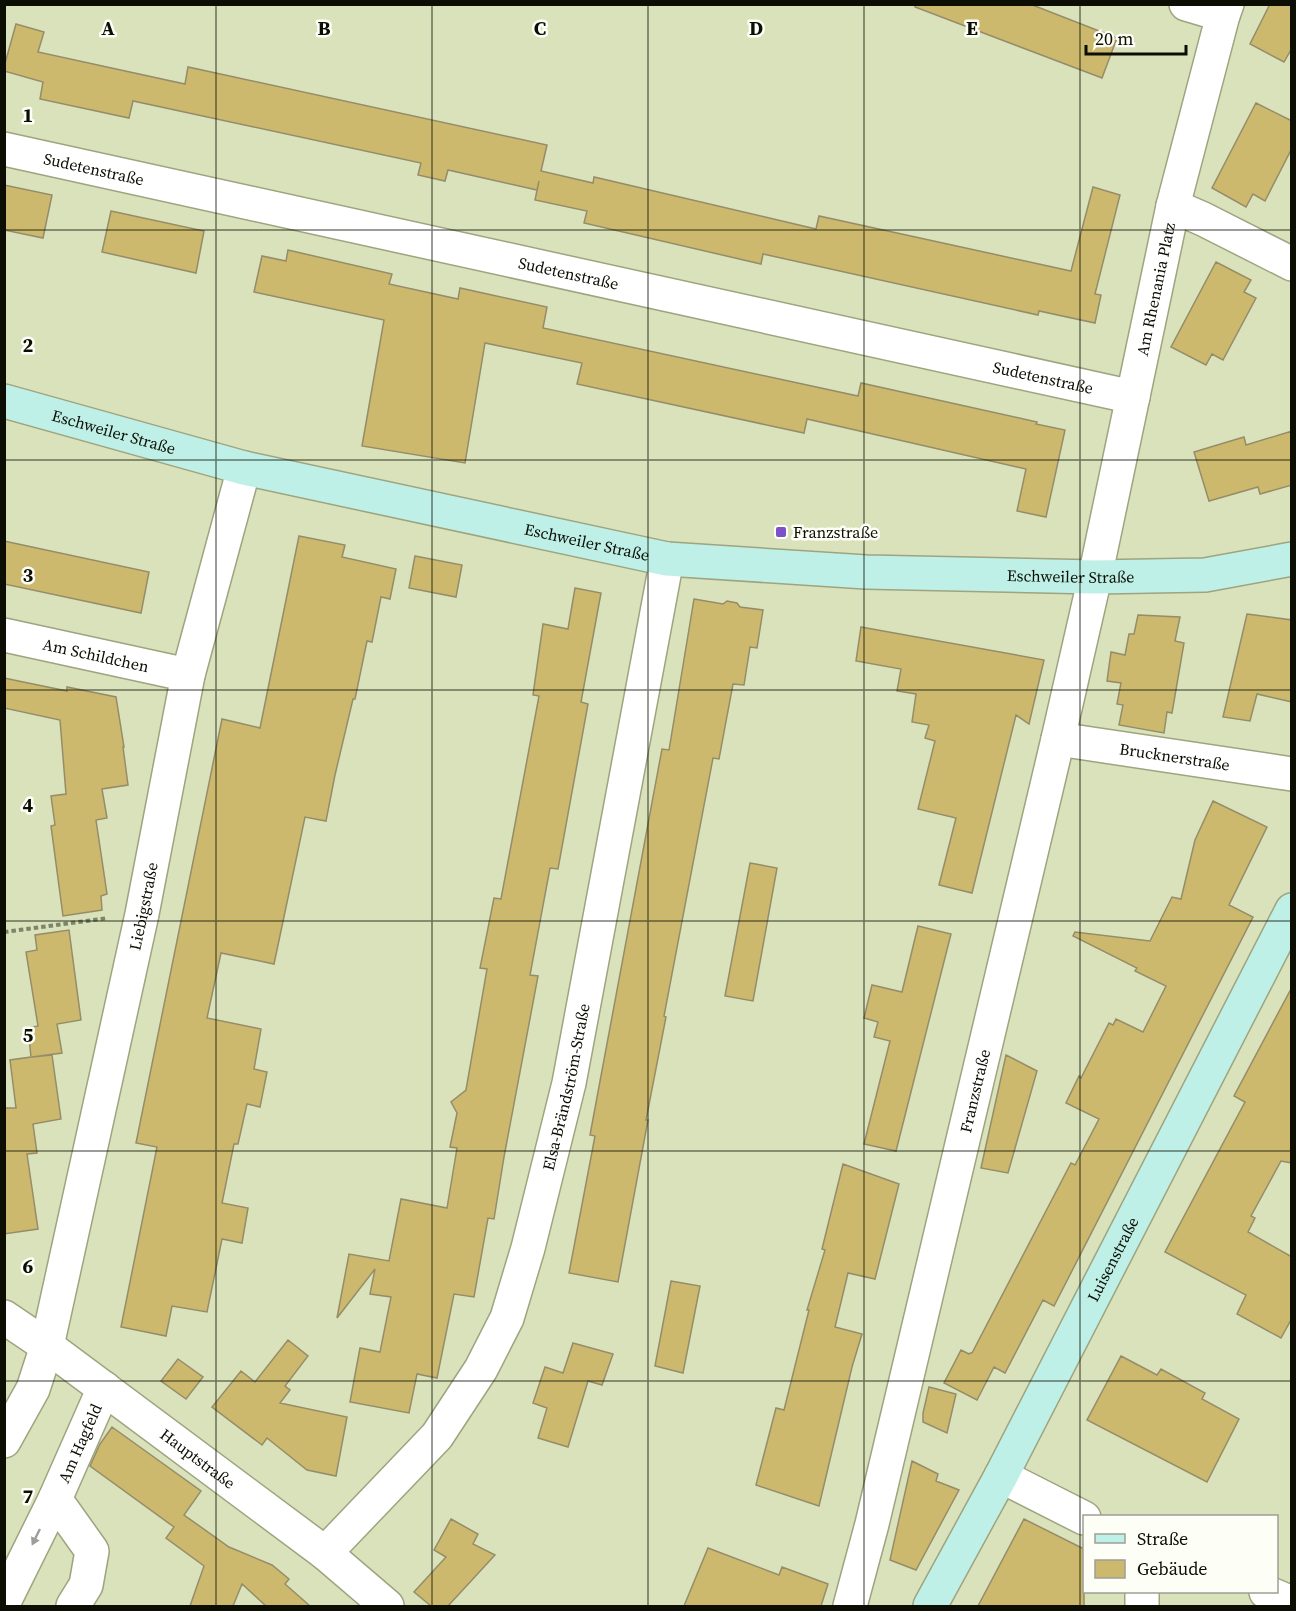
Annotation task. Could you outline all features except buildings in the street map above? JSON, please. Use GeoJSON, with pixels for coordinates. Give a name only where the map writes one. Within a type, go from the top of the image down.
{"type":"FeatureCollection","features":[{"type":"Feature","properties":{"kind":"street"},"geometry":{"type":"LineString","coordinates":[[1186,4],[1225,10]]}},
{"type":"Feature","properties":{"kind":"street","name":"Am Rhenania Platz"},"geometry":{"type":"LineString","coordinates":[[1095,577],[1173,206],[1225,10]]}},
{"type":"Feature","properties":{"kind":"street","name":"Sudetenstraße"},"geometry":{"type":"LineString","coordinates":[[4,149],[1133,397]]}},
{"type":"Feature","properties":{"kind":"street"},"geometry":{"type":"LineString","coordinates":[[1173,206],[1292,264]]}},
{"type":"Feature","properties":{"kind":"street","name":"Eschweiler Straße"},"geometry":{"type":"LineString","coordinates":[[4,401],[244,468],[667,559],[866,572],[1095,577],[1205,575],[1292,559]]}},
{"type":"Feature","properties":{"kind":"street","name":"Liebigstraße"},"geometry":{"type":"LineString","coordinates":[[4,1441],[33,1389],[47,1346],[142,914],[188,675],[244,468]]}},
{"type":"Feature","properties":{"kind":"street","name":"Elsa-Brändström-Straße"},"geometry":{"type":"LineString","coordinates":[[325,1553],[437,1436],[481,1369],[507,1318],[528,1248],[570,1083],[667,559]]}},
{"type":"Feature","properties":{"kind":"street","name":"Franzstraße"},"geometry":{"type":"LineString","coordinates":[[850,1606],[872,1524],[1059,739],[1095,577]]}},
{"type":"Feature","properties":{"kind":"street","name":"Am Schildchen"},"geometry":{"type":"LineString","coordinates":[[4,635],[188,675]]}},
{"type":"Feature","properties":{"kind":"street","name":"Brucknerstraße"},"geometry":{"type":"LineString","coordinates":[[1059,739],[1292,774]]}},
{"type":"Feature","properties":{"kind":"street","name":"Luisenstraße"},"geometry":{"type":"LineString","coordinates":[[930,1606],[1000,1476],[1292,910]]}},
{"type":"Feature","properties":{"kind":"street","name":"Hauptstraße"},"geometry":{"type":"LineString","coordinates":[[4,1317],[47,1346],[325,1553],[387,1606]]}},
{"type":"Feature","properties":{"kind":"street","name":"Am Hagfeld"},"geometry":{"type":"LineString","coordinates":[[4,1602],[55,1499],[104,1388]]}},
{"type":"Feature","properties":{"kind":"street"},"geometry":{"type":"LineString","coordinates":[[1000,1476],[1083,1518]]}},
{"type":"Feature","properties":{"kind":"street","name":"Am Hagfeld"},"geometry":{"type":"LineString","coordinates":[[55,1499],[92,1551],[86,1585],[73,1606]]}},
{"type":"Feature","properties":{"kind":"street"},"geometry":{"type":"LineString","coordinates":[[1268,1593],[1292,1603]]}},
{"type":"Feature","properties":{"kind":"path"},"geometry":{"type":"LineString","coordinates":[[4,932],[142,914]]}},
{"type":"Feature","properties":{"kind":"place","name":"Franzstraße"},"geometry":{"type":"Point","coordinates":[781,532]}}]}
